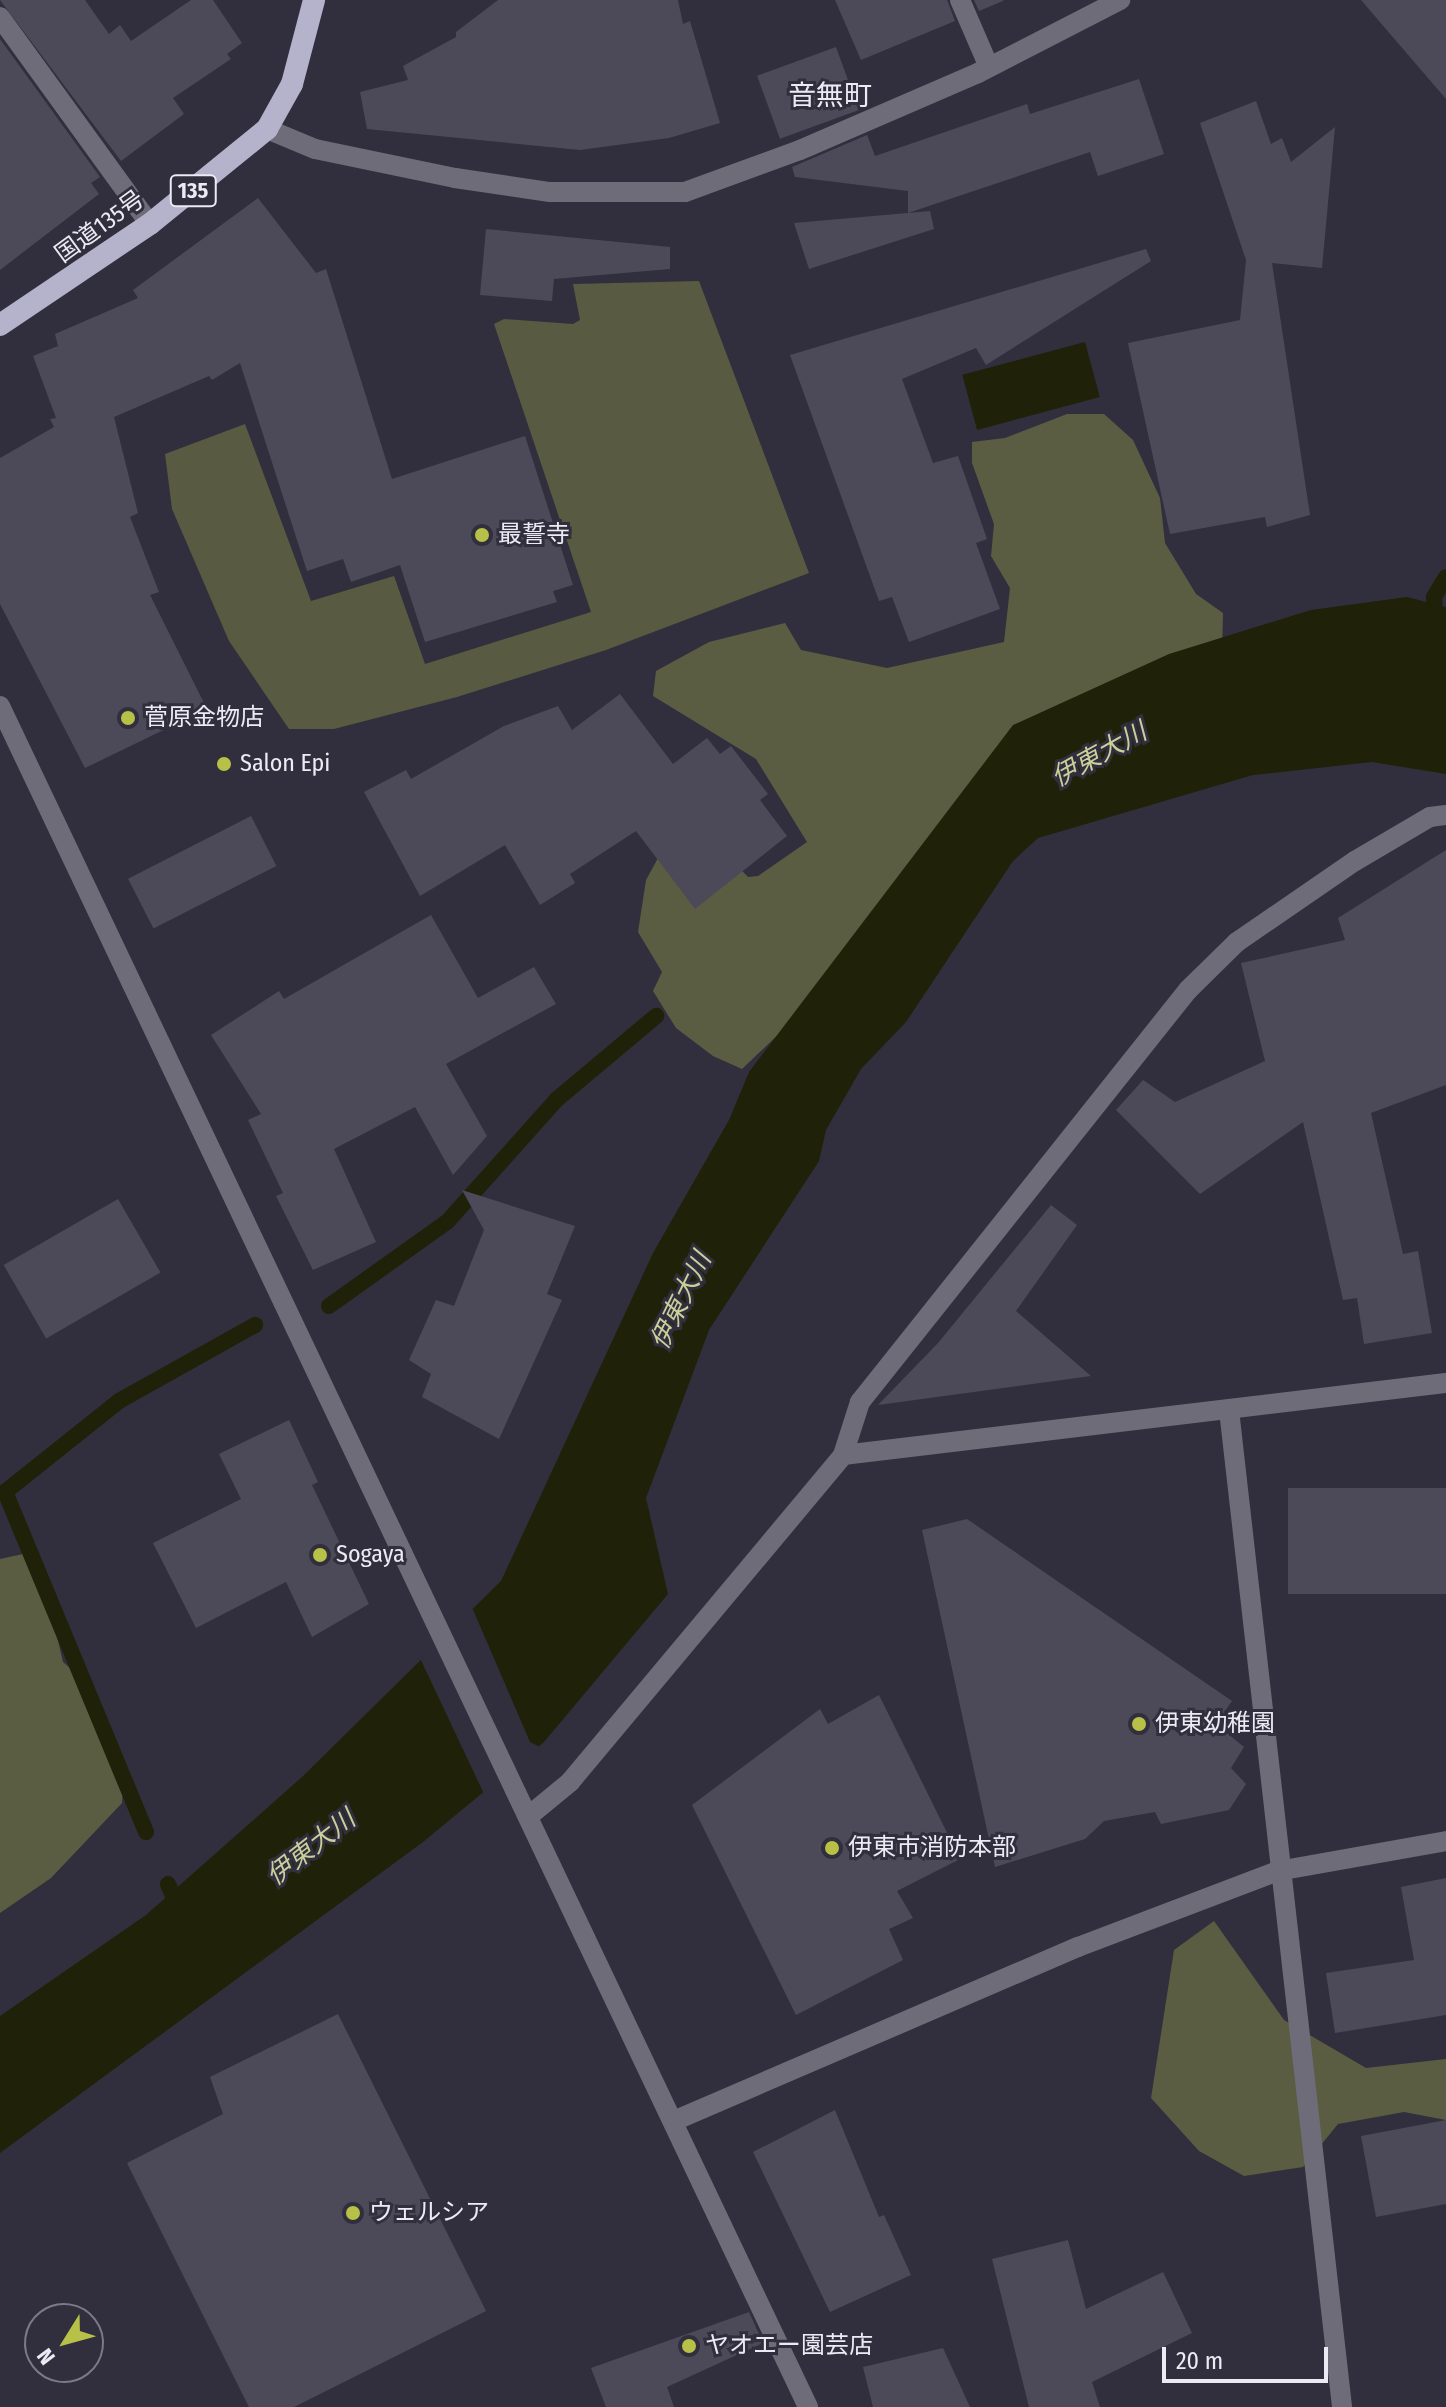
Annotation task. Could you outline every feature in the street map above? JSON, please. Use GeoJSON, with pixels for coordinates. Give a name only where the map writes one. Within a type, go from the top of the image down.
{"type":"FeatureCollection","features":[{"type":"Feature","properties":{"kind":"highway","name":"国道135号"},"geometry":{"type":"LineString","coordinates":[[0,325],[150,224],[267,129],[292,84],[314,0]]}},
{"type":"Feature","properties":{"kind":"street"},"geometry":{"type":"LineString","coordinates":[[960,0],[989,67]]}},
{"type":"Feature","properties":{"kind":"street"},"geometry":{"type":"LineString","coordinates":[[267,129],[315,149],[455,178],[550,192],[685,192],[800,150],[989,67],[1120,0]]}},
{"type":"Feature","properties":{"kind":"street"},"geometry":{"type":"LineString","coordinates":[[0,17],[150,224]]}},
{"type":"Feature","properties":{"kind":"street"},"geometry":{"type":"LineString","coordinates":[[0,706],[438,1628],[676,2120],[808,2407]]}},
{"type":"Feature","properties":{"kind":"street"},"geometry":{"type":"LineString","coordinates":[[530,1815],[570,1782],[843,1455],[860,1402],[1188,990],[1237,942],[1355,861],[1430,817],[1446,815]]}},
{"type":"Feature","properties":{"kind":"street"},"geometry":{"type":"LineString","coordinates":[[843,1455],[1446,1383]]}},
{"type":"Feature","properties":{"kind":"street"},"geometry":{"type":"LineString","coordinates":[[1229,1410],[1278,1871],[1342,2407]]}},
{"type":"Feature","properties":{"kind":"street"},"geometry":{"type":"LineString","coordinates":[[676,2120],[1078,1947],[1278,1871],[1446,1841]]}},
{"type":"Feature","properties":{"kind":"shaded area"},"geometry":{"type":"Polygon","coordinates":[[[699,281],[809,573],[606,650],[457,697],[334,729],[289,729],[229,641],[172,509],[165,454],[245,424],[311,601],[394,576],[425,664],[591,612],[494,324],[504,319],[573,324],[580,320],[573,284],[699,281]]]}},
{"type":"Feature","properties":{"kind":"shaded area"},"geometry":{"type":"Polygon","coordinates":[[[1067,414],[1104,414],[1133,440],[1160,498],[1165,543],[1196,594],[1223,613],[1222,651],[825,990],[742,1069],[713,1056],[676,1028],[653,991],[662,972],[638,932],[646,880],[669,838],[705,833],[748,877],[758,876],[807,842],[756,759],[653,696],[656,671],[709,642],[785,623],[801,650],[887,668],[1004,642],[1010,588],[991,556],[994,524],[972,463],[972,442],[1005,438],[1067,414]]]}},
{"type":"Feature","properties":{"kind":"shaded area"},"geometry":{"type":"Polygon","coordinates":[[[23,1554],[45,1585],[63,1662],[94,1689],[124,1771],[122,1803],[51,1878],[0,1913],[0,1559],[23,1554]]]}},
{"type":"Feature","properties":{"kind":"shaded area"},"geometry":{"type":"Polygon","coordinates":[[[1214,1921],[1284,2020],[1366,2068],[1446,2059],[1446,2120],[1404,2112],[1338,2124],[1303,2167],[1244,2176],[1199,2151],[1151,2098],[1174,1950],[1214,1921]]]}},
{"type":"Feature","properties":{"kind":"water"},"geometry":{"type":"Polygon","coordinates":[[[1085,342],[1100,397],[977,430],[962,375],[1085,342]]]}},
{"type":"Feature","properties":{"kind":"water","name":"伊東大川"},"geometry":{"type":"Polygon","coordinates":[[[1407,597],[1446,607],[1446,774],[1372,762],[1253,775],[1038,838],[1013,861],[906,1022],[861,1069],[826,1130],[819,1161],[709,1330],[646,1498],[668,1594],[544,1742],[423,1842],[0,2153],[0,2016],[146,1915],[302,1777],[501,1581],[653,1253],[729,1120],[749,1072],[1013,725],[1169,654],[1311,610],[1407,597]]]}},
{"type":"Feature","properties":{"kind":"pier"},"geometry":{"type":"Polygon","coordinates":[[[471,1605],[530,1742],[542,1748],[485,1796],[419,1656],[471,1605]]]}},
{"type":"Feature","properties":{"kind":"building"},"geometry":{"type":"Polygon","coordinates":[[[0,0],[85,0],[109,34],[120,25],[131,41],[191,0],[213,0],[242,43],[227,54],[231,59],[173,98],[184,114],[121,161],[0,0]]]}},
{"type":"Feature","properties":{"kind":"building"},"geometry":{"type":"Polygon","coordinates":[[[498,0],[678,0],[683,24],[690,21],[720,123],[669,138],[580,150],[367,129],[360,92],[408,80],[403,66],[456,37],[456,32],[498,0]]]}},
{"type":"Feature","properties":{"kind":"building"},"geometry":{"type":"Polygon","coordinates":[[[835,0],[947,0],[955,21],[861,60],[835,0]]]}},
{"type":"Feature","properties":{"kind":"building"},"geometry":{"type":"Polygon","coordinates":[[[974,0],[1003,0],[1003,1],[979,11],[974,0]]]}},
{"type":"Feature","properties":{"kind":"building"},"geometry":{"type":"Polygon","coordinates":[[[1361,0],[1446,0],[1446,99],[1361,0]]]}},
{"type":"Feature","properties":{"kind":"building"},"geometry":{"type":"Polygon","coordinates":[[[0,39],[100,177],[91,183],[99,194],[0,270],[0,39]]]}},
{"type":"Feature","properties":{"kind":"building"},"geometry":{"type":"Polygon","coordinates":[[[836,47],[859,110],[780,139],[757,76],[836,47]]]}},
{"type":"Feature","properties":{"kind":"building"},"geometry":{"type":"Polygon","coordinates":[[[1139,79],[1164,154],[1098,176],[1090,152],[908,213],[908,191],[795,177],[792,167],[867,135],[875,156],[1027,104],[1030,114],[1139,79]]]}},
{"type":"Feature","properties":{"kind":"building"},"geometry":{"type":"Polygon","coordinates":[[[1256,101],[1271,144],[1282,138],[1291,162],[1335,127],[1322,268],[1272,263],[1310,515],[1267,527],[1265,517],[1170,534],[1128,343],[1240,320],[1246,260],[1200,123],[1256,101]]]}},
{"type":"Feature","properties":{"kind":"building"},"geometry":{"type":"Polygon","coordinates":[[[258,198],[316,273],[326,269],[392,479],[525,436],[573,585],[553,591],[557,602],[425,642],[400,565],[351,582],[343,559],[307,571],[240,363],[212,380],[209,376],[114,417],[138,513],[130,517],[159,592],[150,595],[207,709],[85,768],[0,604],[0,458],[54,427],[50,419],[56,418],[33,356],[58,346],[55,334],[138,298],[133,290],[258,198]]]}},
{"type":"Feature","properties":{"kind":"building"},"geometry":{"type":"Polygon","coordinates":[[[930,211],[934,229],[809,269],[794,223],[930,211]]]}},
{"type":"Feature","properties":{"kind":"building"},"geometry":{"type":"Polygon","coordinates":[[[486,229],[670,247],[670,269],[554,279],[552,301],[480,295],[486,229]]]}},
{"type":"Feature","properties":{"kind":"building"},"geometry":{"type":"Polygon","coordinates":[[[1146,249],[1151,261],[986,365],[976,348],[902,379],[933,463],[958,456],[987,539],[976,543],[1000,609],[909,642],[892,597],[879,601],[790,355],[1146,249]]]}},
{"type":"Feature","properties":{"kind":"building"},"geometry":{"type":"Polygon","coordinates":[[[620,694],[673,764],[707,738],[720,754],[731,746],[768,794],[760,800],[787,836],[695,909],[636,831],[570,874],[575,883],[540,905],[505,845],[420,896],[364,792],[406,770],[411,779],[504,726],[558,706],[572,730],[620,694]]]}},
{"type":"Feature","properties":{"kind":"building"},"geometry":{"type":"Polygon","coordinates":[[[251,816],[276,866],[153,929],[128,879],[251,816]]]}},
{"type":"Feature","properties":{"kind":"building"},"geometry":{"type":"Polygon","coordinates":[[[1446,850],[1446,1085],[1371,1113],[1403,1254],[1418,1251],[1432,1333],[1364,1344],[1357,1298],[1343,1300],[1303,1122],[1200,1194],[1116,1110],[1143,1080],[1175,1102],[1265,1061],[1241,963],[1345,940],[1338,918],[1446,850]]]}},
{"type":"Feature","properties":{"kind":"building"},"geometry":{"type":"Polygon","coordinates":[[[431,915],[478,998],[534,967],[556,1004],[446,1064],[487,1136],[453,1175],[415,1107],[334,1149],[376,1242],[313,1270],[276,1196],[283,1193],[248,1120],[261,1114],[211,1035],[279,991],[284,999],[431,915]]]}},
{"type":"Feature","properties":{"kind":"building"},"geometry":{"type":"Polygon","coordinates":[[[462,1190],[575,1226],[547,1294],[562,1300],[499,1439],[422,1397],[431,1374],[409,1360],[436,1300],[454,1306],[484,1230],[462,1190]]]}},
{"type":"Feature","properties":{"kind":"building"},"geometry":{"type":"Polygon","coordinates":[[[118,1199],[160,1273],[46,1339],[4,1265],[118,1199]]]}},
{"type":"Feature","properties":{"kind":"building"},"geometry":{"type":"Polygon","coordinates":[[[1051,1205],[1077,1225],[1016,1311],[1091,1376],[878,1405],[938,1343],[1051,1205]]]}},
{"type":"Feature","properties":{"kind":"building"},"geometry":{"type":"Polygon","coordinates":[[[289,1420],[318,1482],[312,1485],[369,1604],[312,1637],[286,1582],[196,1628],[153,1543],[241,1499],[219,1454],[289,1420]]]}},
{"type":"Feature","properties":{"kind":"building"},"geometry":{"type":"Polygon","coordinates":[[[1288,1488],[1446,1488],[1446,1594],[1288,1594],[1288,1488]]]}},
{"type":"Feature","properties":{"kind":"building"},"geometry":{"type":"Polygon","coordinates":[[[967,1519],[1232,1701],[1216,1724],[1244,1747],[1231,1768],[1246,1784],[1229,1810],[1161,1824],[1155,1812],[1104,1821],[1085,1839],[995,1867],[922,1530],[967,1519]]]}},
{"type":"Feature","properties":{"kind":"building"},"geometry":{"type":"Polygon","coordinates":[[[879,1695],[960,1859],[897,1891],[913,1918],[889,1929],[903,1960],[796,2015],[692,1805],[820,1709],[828,1724],[879,1695]]]}},
{"type":"Feature","properties":{"kind":"building"},"geometry":{"type":"Polygon","coordinates":[[[1446,1878],[1446,2015],[1335,2033],[1326,1973],[1414,1960],[1401,1887],[1446,1878]]]}},
{"type":"Feature","properties":{"kind":"building"},"geometry":{"type":"Polygon","coordinates":[[[338,2014],[486,2311],[294,2407],[249,2407],[127,2163],[223,2114],[210,2077],[338,2014]]]}},
{"type":"Feature","properties":{"kind":"building"},"geometry":{"type":"Polygon","coordinates":[[[835,2110],[879,2217],[884,2215],[911,2275],[830,2312],[753,2152],[835,2110]]]}},
{"type":"Feature","properties":{"kind":"building"},"geometry":{"type":"Polygon","coordinates":[[[1446,2120],[1446,2204],[1376,2217],[1361,2136],[1446,2120]]]}},
{"type":"Feature","properties":{"kind":"building"},"geometry":{"type":"Polygon","coordinates":[[[1068,2240],[1086,2309],[1163,2272],[1192,2333],[1092,2382],[1100,2407],[1029,2407],[992,2259],[1068,2240]]]}},
{"type":"Feature","properties":{"kind":"building","name":"ヤオエー園芸店"},"geometry":{"type":"Polygon","coordinates":[[[749,2312],[763,2343],[667,2387],[674,2407],[606,2407],[591,2368],[749,2312]]]}},
{"type":"Feature","properties":{"kind":"building"},"geometry":{"type":"Polygon","coordinates":[[[943,2348],[970,2407],[873,2407],[863,2367],[943,2348]]]}},
{"type":"Feature","properties":{"kind":"waterway"},"geometry":{"type":"LineString","coordinates":[[1436,624],[1434,597],[1446,577]]}},
{"type":"Feature","properties":{"kind":"waterway"},"geometry":{"type":"LineString","coordinates":[[329,1306],[448,1221],[556,1100],[656,1016]]}},
{"type":"Feature","properties":{"kind":"waterway"},"geometry":{"type":"LineString","coordinates":[[146,1832],[5,1492],[119,1401],[255,1325]]}},
{"type":"Feature","properties":{"kind":"waterway"},"geometry":{"type":"LineString","coordinates":[[168,1884],[180,1912]]}},
{"type":"Feature","properties":{"kind":"place","name":"最誓寺"},"geometry":{"type":"Point","coordinates":[482,535]}},
{"type":"Feature","properties":{"kind":"place","name":"菅原金物店"},"geometry":{"type":"Point","coordinates":[128,718]}},
{"type":"Feature","properties":{"kind":"place","name":"Salon Epi"},"geometry":{"type":"Point","coordinates":[224,764]}},
{"type":"Feature","properties":{"kind":"place","name":"Sogaya"},"geometry":{"type":"Point","coordinates":[320,1555]}},
{"type":"Feature","properties":{"kind":"place","name":"伊東幼稚園"},"geometry":{"type":"Point","coordinates":[1139,1724]}},
{"type":"Feature","properties":{"kind":"place","name":"伊東市消防本部"},"geometry":{"type":"Point","coordinates":[832,1848]}},
{"type":"Feature","properties":{"kind":"place","name":"ウェルシア"},"geometry":{"type":"Point","coordinates":[353,2213]}},
{"type":"Feature","properties":{"kind":"place","name":"ヤオエー園芸店"},"geometry":{"type":"Point","coordinates":[689,2346]}},
{"type":"Feature","properties":{"kind":"district","name":"音無町"},"geometry":{"type":"Point","coordinates":[830,96]}}]}
